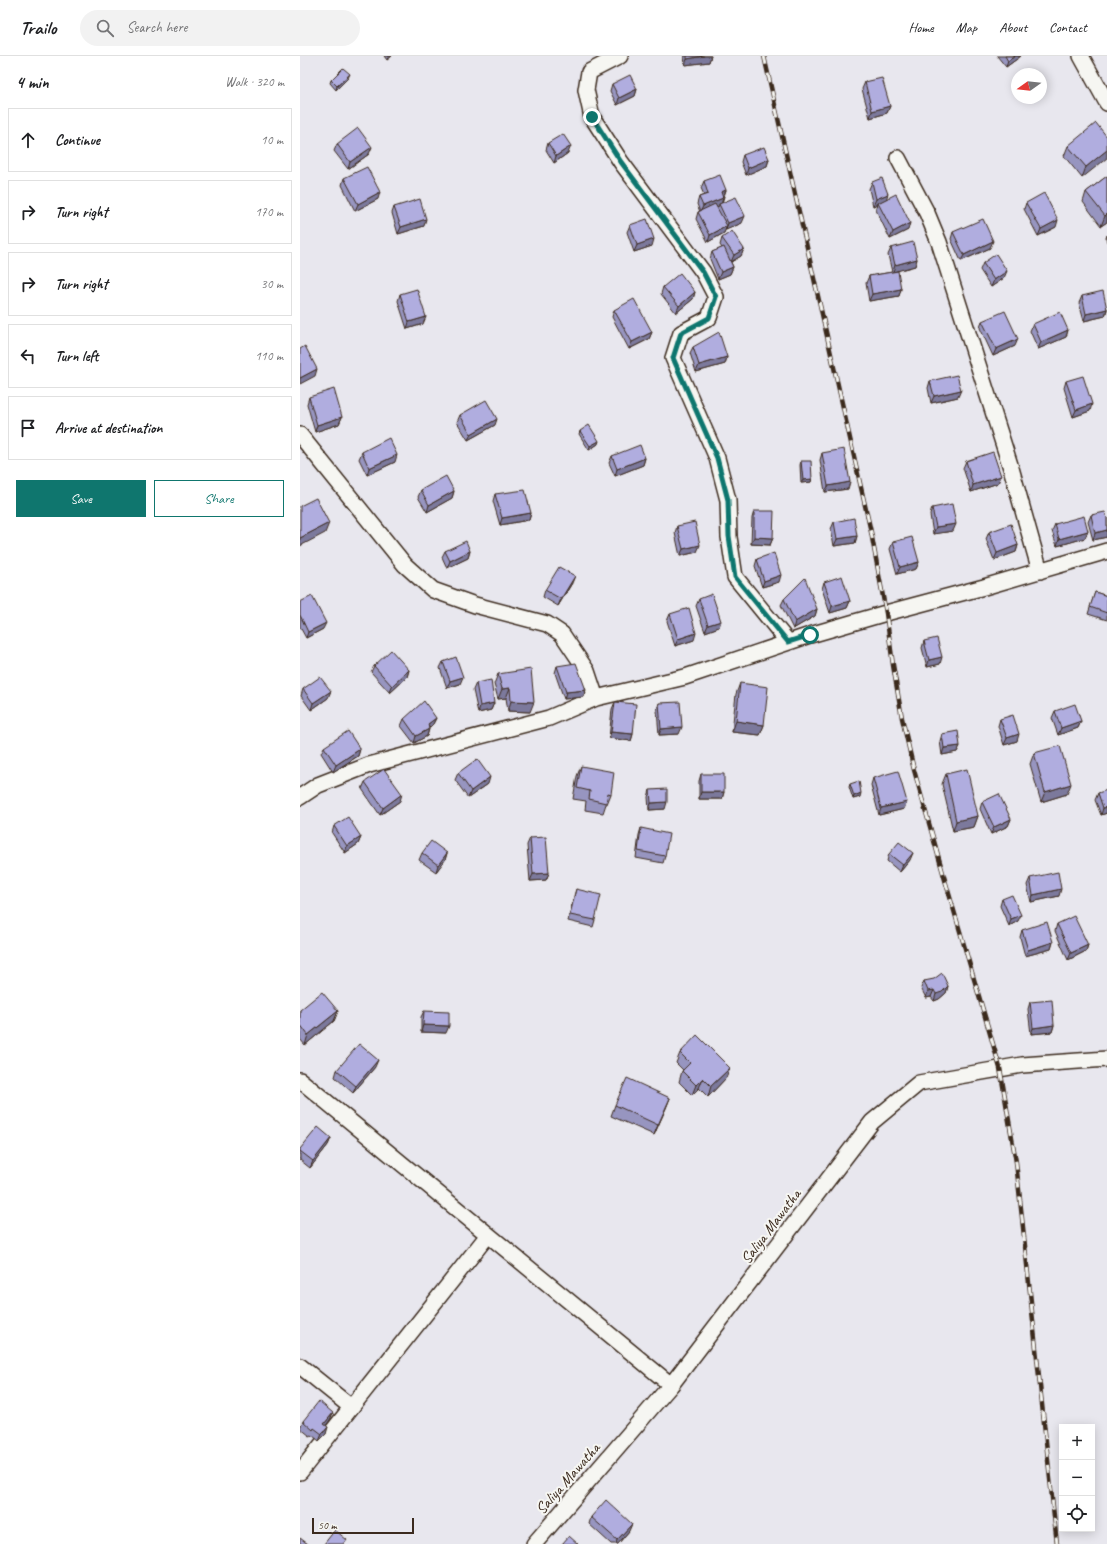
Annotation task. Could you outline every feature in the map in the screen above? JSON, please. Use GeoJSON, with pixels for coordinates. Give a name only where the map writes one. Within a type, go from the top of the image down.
{"type":"FeatureCollection","features":[{"type":"Feature","properties":{"kind":"street"},"geometry":{"type":"LineString","coordinates":[[620,56],[589,72],[586,90],[592,117],[621,162],[703,272],[716,297],[709,318],[681,333],[673,358],[717,458],[728,500],[729,536],[735,577],[788,642]]}},
{"type":"Feature","properties":{"kind":"street"},"geometry":{"type":"LineString","coordinates":[[1081,56],[1107,103]]}},
{"type":"Feature","properties":{"kind":"street"},"geometry":{"type":"LineString","coordinates":[[898,158],[927,213],[940,242],[1011,468],[1040,571]]}},
{"type":"Feature","properties":{"kind":"street"},"geometry":{"type":"LineString","coordinates":[[300,435],[405,565],[433,590],[474,605],[546,624],[552,627],[562,634],[587,671],[596,698]]}},
{"type":"Feature","properties":{"kind":"street"},"geometry":{"type":"LineString","coordinates":[[300,797],[318,786],[369,765],[549,718],[596,698],[685,677],[788,642],[886,613],[984,588],[1107,552]]}},
{"type":"Feature","properties":{"kind":"street","name":"Saliya Mawatha"},"geometry":{"type":"LineString","coordinates":[[534,1544],[671,1385],[872,1122],[919,1083],[1022,1065],[1107,1059]]}},
{"type":"Feature","properties":{"kind":"street"},"geometry":{"type":"LineString","coordinates":[[300,1080],[671,1385]]}},
{"type":"Feature","properties":{"kind":"street"},"geometry":{"type":"LineString","coordinates":[[300,1472],[488,1235]]}},
{"type":"Feature","properties":{"kind":"street"},"geometry":{"type":"LineString","coordinates":[[300,1366],[351,1407]]}},
{"type":"Feature","properties":{"kind":"building"},"geometry":{"type":"Polygon","coordinates":[[[687,56],[704,56],[687,59],[687,56]]]}},
{"type":"Feature","properties":{"kind":"building"},"geometry":{"type":"Polygon","coordinates":[[[1005,56],[1015,56],[1008,61],[1005,56]]]}},
{"type":"Feature","properties":{"kind":"building"},"geometry":{"type":"Polygon","coordinates":[[[343,68],[350,74],[337,86],[331,80],[343,68]]]}},
{"type":"Feature","properties":{"kind":"building"},"geometry":{"type":"Polygon","coordinates":[[[630,75],[637,89],[619,98],[612,84],[630,75]]]}},
{"type":"Feature","properties":{"kind":"building"},"geometry":{"type":"Polygon","coordinates":[[[882,78],[890,106],[872,111],[865,82],[882,78]]]}},
{"type":"Feature","properties":{"kind":"building"},"geometry":{"type":"Polygon","coordinates":[[[1096,123],[1107,137],[1107,150],[1086,167],[1068,146],[1096,123]]]}},
{"type":"Feature","properties":{"kind":"building"},"geometry":{"type":"Polygon","coordinates":[[[358,128],[372,147],[350,162],[337,144],[358,128]]]}},
{"type":"Feature","properties":{"kind":"building"},"geometry":{"type":"Polygon","coordinates":[[[563,134],[571,146],[556,156],[548,143],[563,134]]]}},
{"type":"Feature","properties":{"kind":"building"},"geometry":{"type":"Polygon","coordinates":[[[764,147],[769,159],[748,168],[743,155],[764,147]]]}},
{"type":"Feature","properties":{"kind":"building"},"geometry":{"type":"Polygon","coordinates":[[[367,167],[380,192],[358,204],[344,178],[367,167]]]}},
{"type":"Feature","properties":{"kind":"building"},"geometry":{"type":"Polygon","coordinates":[[[720,175],[726,190],[721,192],[723,198],[703,206],[699,197],[708,194],[704,181],[720,175]]]}},
{"type":"Feature","properties":{"kind":"building"},"geometry":{"type":"Polygon","coordinates":[[[1107,176],[1107,214],[1105,216],[1086,192],[1107,176]]]}},
{"type":"Feature","properties":{"kind":"building"},"geometry":{"type":"Polygon","coordinates":[[[882,178],[888,194],[876,199],[872,182],[882,178]]]}},
{"type":"Feature","properties":{"kind":"building"},"geometry":{"type":"Polygon","coordinates":[[[1044,193],[1058,220],[1041,229],[1026,203],[1044,193]]]}},
{"type":"Feature","properties":{"kind":"building"},"geometry":{"type":"Polygon","coordinates":[[[896,194],[910,223],[893,232],[878,203],[896,194]]]}},
{"type":"Feature","properties":{"kind":"building"},"geometry":{"type":"Polygon","coordinates":[[[736,197],[745,216],[728,223],[719,204],[736,197]]]}},
{"type":"Feature","properties":{"kind":"building"},"geometry":{"type":"Polygon","coordinates":[[[420,199],[426,219],[401,227],[394,207],[420,199]]]}},
{"type":"Feature","properties":{"kind":"building"},"geometry":{"type":"Polygon","coordinates":[[[715,204],[727,226],[710,235],[698,212],[715,204]]]}},
{"type":"Feature","properties":{"kind":"building"},"geometry":{"type":"Polygon","coordinates":[[[647,219],[654,239],[637,245],[630,225],[647,219]]]}},
{"type":"Feature","properties":{"kind":"building"},"geometry":{"type":"Polygon","coordinates":[[[983,219],[993,241],[964,255],[953,232],[983,219]]]}},
{"type":"Feature","properties":{"kind":"building"},"geometry":{"type":"Polygon","coordinates":[[[732,231],[744,249],[734,255],[722,238],[732,231]]]}},
{"type":"Feature","properties":{"kind":"building"},"geometry":{"type":"Polygon","coordinates":[[[913,242],[917,259],[895,265],[891,248],[913,242]]]}},
{"type":"Feature","properties":{"kind":"building"},"geometry":{"type":"Polygon","coordinates":[[[724,247],[733,267],[721,272],[712,252],[724,247]]]}},
{"type":"Feature","properties":{"kind":"building"},"geometry":{"type":"Polygon","coordinates":[[[996,254],[1007,271],[994,280],[983,263],[996,254]]]}},
{"type":"Feature","properties":{"kind":"building"},"geometry":{"type":"Polygon","coordinates":[[[898,271],[901,289],[872,294],[869,276],[898,271]]]}},
{"type":"Feature","properties":{"kind":"building"},"geometry":{"type":"Polygon","coordinates":[[[680,273],[695,292],[679,306],[663,287],[680,273]]]}},
{"type":"Feature","properties":{"kind":"building"},"geometry":{"type":"Polygon","coordinates":[[[417,289],[426,317],[409,322],[400,294],[417,289]]]}},
{"type":"Feature","properties":{"kind":"building"},"geometry":{"type":"Polygon","coordinates":[[[1103,291],[1107,309],[1086,314],[1082,296],[1103,291]]]}},
{"type":"Feature","properties":{"kind":"building"},"geometry":{"type":"Polygon","coordinates":[[[634,299],[652,332],[632,342],[614,310],[634,299]]]}},
{"type":"Feature","properties":{"kind":"building"},"geometry":{"type":"Polygon","coordinates":[[[1005,311],[1018,339],[996,349],[982,321],[1005,311]]]}},
{"type":"Feature","properties":{"kind":"building"},"geometry":{"type":"Polygon","coordinates":[[[1060,312],[1068,330],[1041,342],[1033,324],[1060,312]]]}},
{"type":"Feature","properties":{"kind":"building"},"geometry":{"type":"Polygon","coordinates":[[[719,332],[727,357],[699,365],[693,347],[719,332]]]}},
{"type":"Feature","properties":{"kind":"building"},"geometry":{"type":"Polygon","coordinates":[[[305,346],[317,369],[300,378],[300,349],[305,346]]]}},
{"type":"Feature","properties":{"kind":"building"},"geometry":{"type":"Polygon","coordinates":[[[957,375],[961,390],[934,396],[930,381],[957,375]]]}},
{"type":"Feature","properties":{"kind":"building"},"geometry":{"type":"Polygon","coordinates":[[[1083,376],[1092,404],[1076,410],[1066,381],[1083,376]]]}},
{"type":"Feature","properties":{"kind":"building"},"geometry":{"type":"Polygon","coordinates":[[[334,389],[342,417],[317,425],[309,397],[334,389]]]}},
{"type":"Feature","properties":{"kind":"building"},"geometry":{"type":"Polygon","coordinates":[[[486,400],[497,419],[471,434],[460,415],[486,400]]]}},
{"type":"Feature","properties":{"kind":"building"},"geometry":{"type":"Polygon","coordinates":[[[589,425],[599,441],[590,446],[580,431],[589,425]]]}},
{"type":"Feature","properties":{"kind":"building"},"geometry":{"type":"Polygon","coordinates":[[[389,438],[397,455],[369,468],[362,452],[389,438]]]}},
{"type":"Feature","properties":{"kind":"building"},"geometry":{"type":"Polygon","coordinates":[[[640,445],[645,458],[617,469],[612,456],[640,445]]]}},
{"type":"Feature","properties":{"kind":"building"},"geometry":{"type":"Polygon","coordinates":[[[844,449],[850,482],[828,486],[822,453],[844,449]]]}},
{"type":"Feature","properties":{"kind":"building"},"geometry":{"type":"Polygon","coordinates":[[[993,452],[1001,476],[973,485],[966,461],[993,452]]]}},
{"type":"Feature","properties":{"kind":"building"},"geometry":{"type":"Polygon","coordinates":[[[801,461],[811,461],[812,479],[803,480],[801,461]]]}},
{"type":"Feature","properties":{"kind":"building"},"geometry":{"type":"Polygon","coordinates":[[[446,476],[454,491],[429,505],[421,490],[446,476]]]}},
{"type":"Feature","properties":{"kind":"building"},"geometry":{"type":"Polygon","coordinates":[[[525,490],[531,513],[502,518],[495,494],[525,490]]]}},
{"type":"Feature","properties":{"kind":"building"},"geometry":{"type":"Polygon","coordinates":[[[316,498],[329,523],[300,538],[300,506],[316,498]]]}},
{"type":"Feature","properties":{"kind":"building"},"geometry":{"type":"Polygon","coordinates":[[[952,504],[956,524],[936,527],[932,508],[952,504]]]}},
{"type":"Feature","properties":{"kind":"building"},"geometry":{"type":"Polygon","coordinates":[[[754,511],[774,511],[773,538],[754,537],[754,511]]]}},
{"type":"Feature","properties":{"kind":"building"},"geometry":{"type":"Polygon","coordinates":[[[1105,512],[1107,518],[1107,530],[1095,533],[1091,515],[1105,512]]]}},
{"type":"Feature","properties":{"kind":"building"},"geometry":{"type":"Polygon","coordinates":[[[1084,516],[1088,531],[1059,539],[1055,524],[1084,516]]]}},
{"type":"Feature","properties":{"kind":"building"},"geometry":{"type":"Polygon","coordinates":[[[854,518],[857,536],[837,539],[834,522],[854,518]]]}},
{"type":"Feature","properties":{"kind":"building"},"geometry":{"type":"Polygon","coordinates":[[[695,522],[700,545],[683,549],[677,526],[695,522]]]}},
{"type":"Feature","properties":{"kind":"building"},"geometry":{"type":"Polygon","coordinates":[[[1011,524],[1018,545],[997,553],[989,532],[1011,524]]]}},
{"type":"Feature","properties":{"kind":"building"},"geometry":{"type":"Polygon","coordinates":[[[912,537],[919,562],[900,567],[893,542],[912,537]]]}},
{"type":"Feature","properties":{"kind":"building"},"geometry":{"type":"Polygon","coordinates":[[[466,541],[470,551],[450,561],[445,551],[466,541]]]}},
{"type":"Feature","properties":{"kind":"building"},"geometry":{"type":"Polygon","coordinates":[[[774,553],[781,575],[764,581],[757,559],[774,553]]]}},
{"type":"Feature","properties":{"kind":"building"},"geometry":{"type":"Polygon","coordinates":[[[559,567],[575,576],[561,599],[545,590],[559,567]]]}},
{"type":"Feature","properties":{"kind":"building"},"geometry":{"type":"Polygon","coordinates":[[[842,576],[850,601],[832,606],[824,582],[842,576]]]}},
{"type":"Feature","properties":{"kind":"building"},"geometry":{"type":"Polygon","coordinates":[[[805,578],[817,609],[795,622],[784,599],[805,578]]]}},
{"type":"Feature","properties":{"kind":"building"},"geometry":{"type":"Polygon","coordinates":[[[1095,592],[1107,596],[1107,613],[1090,607],[1095,592]]]}},
{"type":"Feature","properties":{"kind":"building"},"geometry":{"type":"Polygon","coordinates":[[[712,594],[721,621],[708,625],[699,599],[712,594]]]}},
{"type":"Feature","properties":{"kind":"building"},"geometry":{"type":"Polygon","coordinates":[[[312,596],[326,623],[308,632],[300,615],[300,602],[312,596]]]}},
{"type":"Feature","properties":{"kind":"building"},"geometry":{"type":"Polygon","coordinates":[[[689,608],[696,633],[678,639],[670,614],[689,608]]]}},
{"type":"Feature","properties":{"kind":"building"},"geometry":{"type":"Polygon","coordinates":[[[937,638],[942,657],[929,660],[924,641],[937,638]]]}},
{"type":"Feature","properties":{"kind":"building"},"geometry":{"type":"Polygon","coordinates":[[[391,650],[409,670],[392,686],[374,666],[391,650]]]}},
{"type":"Feature","properties":{"kind":"building"},"geometry":{"type":"Polygon","coordinates":[[[456,657],[463,677],[450,681],[443,662],[456,657]]]}},
{"type":"Feature","properties":{"kind":"building"},"geometry":{"type":"Polygon","coordinates":[[[576,663],[586,690],[566,692],[557,666],[576,663]]]}},
{"type":"Feature","properties":{"kind":"building"},"geometry":{"type":"Polygon","coordinates":[[[531,669],[534,702],[511,701],[510,688],[502,689],[498,674],[531,669]]]}},
{"type":"Feature","properties":{"kind":"building"},"geometry":{"type":"Polygon","coordinates":[[[320,677],[331,691],[313,703],[303,689],[320,677]]]}},
{"type":"Feature","properties":{"kind":"building"},"geometry":{"type":"Polygon","coordinates":[[[491,680],[494,703],[480,706],[476,683],[491,680]]]}},
{"type":"Feature","properties":{"kind":"building"},"geometry":{"type":"Polygon","coordinates":[[[740,683],[768,687],[764,725],[736,721],[740,683]]]}},
{"type":"Feature","properties":{"kind":"building"},"geometry":{"type":"Polygon","coordinates":[[[424,701],[436,718],[428,724],[429,729],[416,736],[404,719],[424,701]]]}},
{"type":"Feature","properties":{"kind":"building"},"geometry":{"type":"Polygon","coordinates":[[[615,702],[636,704],[633,734],[611,732],[615,702]]]}},
{"type":"Feature","properties":{"kind":"building"},"geometry":{"type":"Polygon","coordinates":[[[680,702],[682,727],[661,729],[659,703],[680,702]]]}},
{"type":"Feature","properties":{"kind":"building"},"geometry":{"type":"Polygon","coordinates":[[[1075,704],[1081,721],[1061,728],[1055,711],[1075,704]]]}},
{"type":"Feature","properties":{"kind":"building"},"geometry":{"type":"Polygon","coordinates":[[[1013,715],[1019,734],[1007,738],[1000,719],[1013,715]]]}},
{"type":"Feature","properties":{"kind":"building"},"geometry":{"type":"Polygon","coordinates":[[[348,731],[360,749],[336,765],[324,747],[348,731]]]}},
{"type":"Feature","properties":{"kind":"building"},"geometry":{"type":"Polygon","coordinates":[[[958,731],[960,746],[944,748],[942,734],[958,731]]]}},
{"type":"Feature","properties":{"kind":"building"},"geometry":{"type":"Polygon","coordinates":[[[1060,746],[1071,784],[1045,792],[1034,753],[1060,746]]]}},
{"type":"Feature","properties":{"kind":"building"},"geometry":{"type":"Polygon","coordinates":[[[477,759],[490,777],[471,791],[458,773],[477,759]]]}},
{"type":"Feature","properties":{"kind":"building"},"geometry":{"type":"Polygon","coordinates":[[[581,766],[614,772],[611,794],[608,793],[606,803],[589,799],[590,791],[577,788],[581,766]]]}},
{"type":"Feature","properties":{"kind":"building"},"geometry":{"type":"Polygon","coordinates":[[[384,769],[402,794],[383,808],[365,782],[384,769]]]}},
{"type":"Feature","properties":{"kind":"building"},"geometry":{"type":"Polygon","coordinates":[[[967,769],[978,816],[956,821],[946,774],[967,769]]]}},
{"type":"Feature","properties":{"kind":"building"},"geometry":{"type":"Polygon","coordinates":[[[898,771],[907,802],[881,808],[873,778],[898,771]]]}},
{"type":"Feature","properties":{"kind":"building"},"geometry":{"type":"Polygon","coordinates":[[[701,774],[724,774],[724,792],[701,792],[701,774]]]}},
{"type":"Feature","properties":{"kind":"building"},"geometry":{"type":"Polygon","coordinates":[[[859,781],[861,793],[854,796],[850,784],[859,781]]]}},
{"type":"Feature","properties":{"kind":"building"},"geometry":{"type":"Polygon","coordinates":[[[667,789],[667,802],[651,803],[650,790],[667,789]]]}},
{"type":"Feature","properties":{"kind":"building"},"geometry":{"type":"Polygon","coordinates":[[[1107,790],[1107,807],[1103,808],[1098,793],[1107,790]]]}},
{"type":"Feature","properties":{"kind":"building"},"geometry":{"type":"Polygon","coordinates":[[[999,794],[1011,819],[994,827],[982,802],[999,794]]]}},
{"type":"Feature","properties":{"kind":"building"},"geometry":{"type":"Polygon","coordinates":[[[348,817],[361,837],[347,846],[334,826],[348,817]]]}},
{"type":"Feature","properties":{"kind":"building"},"geometry":{"type":"Polygon","coordinates":[[[641,828],[669,834],[665,856],[638,851],[641,828]]]}},
{"type":"Feature","properties":{"kind":"building"},"geometry":{"type":"Polygon","coordinates":[[[546,837],[549,873],[533,874],[530,838],[546,837]]]}},
{"type":"Feature","properties":{"kind":"building"},"geometry":{"type":"Polygon","coordinates":[[[431,841],[447,853],[438,865],[422,853],[431,841]]]}},
{"type":"Feature","properties":{"kind":"building"},"geometry":{"type":"Polygon","coordinates":[[[899,842],[913,853],[903,865],[889,854],[899,842]]]}},
{"type":"Feature","properties":{"kind":"building"},"geometry":{"type":"Polygon","coordinates":[[[1058,872],[1061,889],[1033,895],[1030,878],[1058,872]]]}},
{"type":"Feature","properties":{"kind":"building"},"geometry":{"type":"Polygon","coordinates":[[[576,889],[601,895],[595,920],[570,915],[576,889]]]}},
{"type":"Feature","properties":{"kind":"building"},"geometry":{"type":"Polygon","coordinates":[[[1012,895],[1021,915],[1011,919],[1002,899],[1012,895]]]}},
{"type":"Feature","properties":{"kind":"building"},"geometry":{"type":"Polygon","coordinates":[[[1074,916],[1088,945],[1071,953],[1057,924],[1074,916]]]}},
{"type":"Feature","properties":{"kind":"building"},"geometry":{"type":"Polygon","coordinates":[[[1047,922],[1053,942],[1028,950],[1022,930],[1047,922]]]}},
{"type":"Feature","properties":{"kind":"building"},"geometry":{"type":"Polygon","coordinates":[[[942,973],[948,986],[942,992],[936,994],[934,990],[928,991],[924,981],[934,979],[942,973]]]}},
{"type":"Feature","properties":{"kind":"building"},"geometry":{"type":"Polygon","coordinates":[[[322,992],[338,1011],[308,1035],[300,1024],[300,1010],[322,992]]]}},
{"type":"Feature","properties":{"kind":"building"},"geometry":{"type":"Polygon","coordinates":[[[1052,1000],[1054,1025],[1033,1028],[1030,1002],[1052,1000]]]}},
{"type":"Feature","properties":{"kind":"building"},"geometry":{"type":"Polygon","coordinates":[[[424,1011],[449,1012],[449,1026],[423,1025],[424,1011]]]}},
{"type":"Feature","properties":{"kind":"building"},"geometry":{"type":"Polygon","coordinates":[[[697,1035],[730,1068],[711,1086],[703,1078],[696,1085],[682,1071],[690,1063],[680,1053],[697,1035]]]}},
{"type":"Feature","properties":{"kind":"building"},"geometry":{"type":"Polygon","coordinates":[[[359,1044],[378,1060],[356,1086],[337,1070],[359,1044]]]}},
{"type":"Feature","properties":{"kind":"building"},"geometry":{"type":"Polygon","coordinates":[[[627,1078],[670,1098],[658,1125],[615,1105],[627,1078]]]}},
{"type":"Feature","properties":{"kind":"building"},"geometry":{"type":"Polygon","coordinates":[[[318,1127],[331,1138],[313,1161],[300,1151],[300,1149],[318,1127]]]}},
{"type":"Feature","properties":{"kind":"building"},"geometry":{"type":"Polygon","coordinates":[[[319,1401],[333,1413],[324,1424],[328,1427],[322,1434],[314,1428],[313,1430],[303,1421],[319,1401]]]}},
{"type":"Feature","properties":{"kind":"building"},"geometry":{"type":"Polygon","coordinates":[[[606,1500],[632,1524],[617,1540],[591,1517],[606,1500]]]}},
{"type":"Feature","properties":{"kind":"building"},"geometry":{"type":"Polygon","coordinates":[[[335,1530],[347,1540],[344,1544],[324,1544],[335,1530]]]}},
{"type":"Feature","properties":{"kind":"building"},"geometry":{"type":"Polygon","coordinates":[[[569,1536],[578,1544],[562,1544],[569,1536]]]}},
{"type":"Feature","properties":{"kind":"building"},"geometry":{"type":"Polygon","coordinates":[[[300,1538],[308,1544],[300,1544],[300,1538]]]}},
{"type":"Feature","properties":{"kind":"railway"},"geometry":{"type":"LineString","coordinates":[[764,56],[871,532],[886,613],[902,718],[914,770],[1000,1068],[1016,1162],[1057,1544]]}},
{"type":"Feature","properties":{"kind":"route"},"geometry":{"type":"LineString","coordinates":[[592,117],[621,162],[703,272],[716,297],[709,318],[681,333],[673,358],[717,458],[728,500],[729,536],[735,577],[788,642],[810,635]]}}]}
